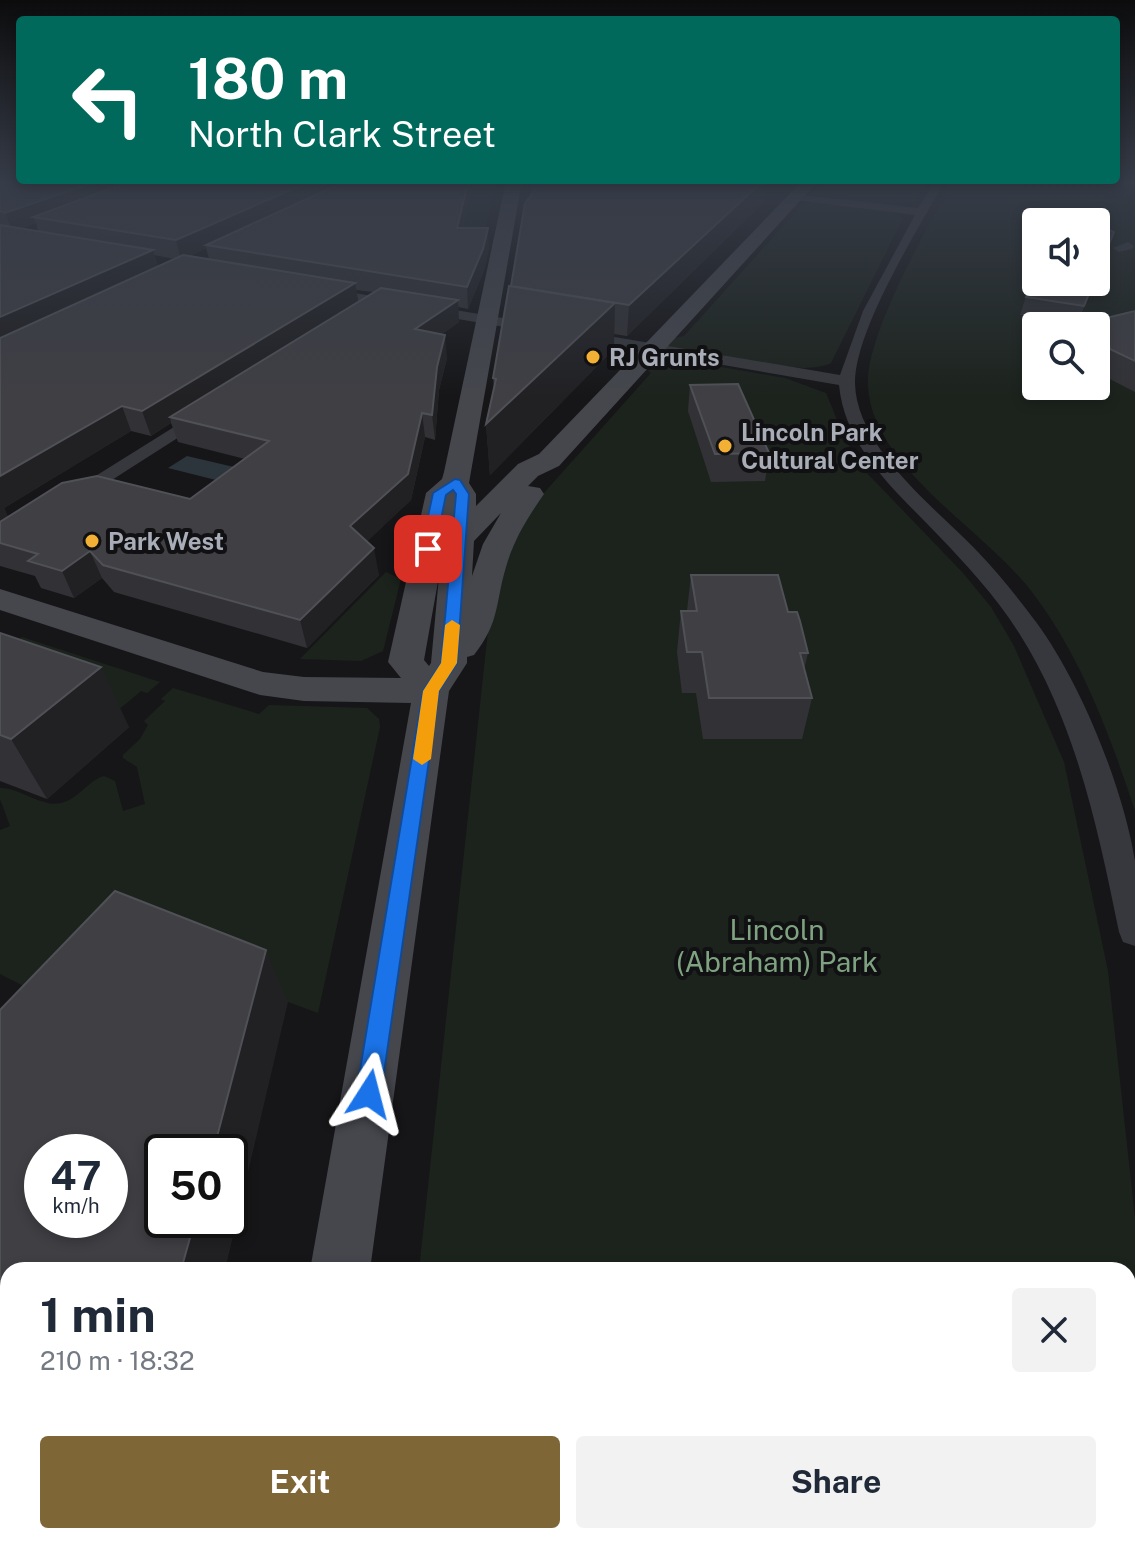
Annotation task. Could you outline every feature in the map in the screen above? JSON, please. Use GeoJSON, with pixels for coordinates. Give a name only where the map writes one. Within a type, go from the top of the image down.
{"type":"FeatureCollection","features":[{"type":"Feature","properties":{"kind":"main road"},"geometry":{"type":"LineString","coordinates":[[341,1262],[460,541],[462,494],[455,483],[499,253]]}},
{"type":"Feature","properties":{"kind":"main road"},"geometry":{"type":"LineString","coordinates":[[422,575],[460,541],[528,470],[549,460],[742,253]]}},
{"type":"Feature","properties":{"kind":"main road"},"geometry":{"type":"LineString","coordinates":[[0,599],[260,683],[304,689],[440,677],[478,629],[486,580],[496,549],[512,515],[546,474],[549,460]]}},
{"type":"Feature","properties":{"kind":"main road"},"geometry":{"type":"LineString","coordinates":[[440,677],[406,662],[440,493],[455,483],[514,484]]}},
{"type":"Feature","properties":{"kind":"street"},"geometry":{"type":"LineString","coordinates":[[900,253],[858,338],[847,381],[864,438],[880,462],[1000,590],[1051,665],[1085,741],[1110,813],[1135,932]]}},
{"type":"Feature","properties":{"kind":"street"},"geometry":{"type":"LineString","coordinates":[[302,289],[847,381]]}},
{"type":"Feature","properties":{"kind":"street"},"geometry":{"type":"LineString","coordinates":[[355,317],[379,302]]}},
{"type":"Feature","properties":{"kind":"street"},"geometry":{"type":"LineString","coordinates":[[62,503],[220,402]]}},
{"type":"Feature","properties":{"kind":"green space"},"geometry":{"type":"Polygon","coordinates":[[[759,253],[886,253],[831,363],[819,367],[787,367],[667,346],[673,338],[684,336],[759,253]]]}},
{"type":"Feature","properties":{"kind":"green space"},"geometry":{"type":"Polygon","coordinates":[[[914,253],[1022,253],[1022,296],[1110,296],[1110,253],[1135,253],[1135,811],[1080,669],[1049,617],[1012,569],[910,471],[889,445],[875,417],[868,387],[869,366],[887,312],[914,253]]]}},
{"type":"Feature","properties":{"kind":"green space","name":"Lincoln (Abraham) Park"},"geometry":{"type":"Polygon","coordinates":[[[656,358],[785,378],[826,393],[845,439],[863,469],[963,573],[991,607],[1014,646],[1064,762],[1108,971],[1135,1218],[1135,1262],[420,1262],[492,594],[505,549],[534,504],[651,373],[646,368],[656,358]]]}},
{"type":"Feature","properties":{"kind":"green space"},"geometry":{"type":"Polygon","coordinates":[[[386,572],[401,579],[383,651],[361,661],[300,659],[386,572]]]}},
{"type":"Feature","properties":{"kind":"green space"},"geometry":{"type":"Polygon","coordinates":[[[22,637],[160,682],[147,693],[141,691],[117,711],[0,653],[22,637]]]}},
{"type":"Feature","properties":{"kind":"green space"},"geometry":{"type":"Polygon","coordinates":[[[173,688],[259,714],[269,705],[367,708],[379,719],[380,727],[318,1013],[288,1002],[83,1016],[0,974],[0,830],[10,826],[0,799],[0,788],[54,804],[73,798],[104,776],[115,781],[123,811],[145,804],[137,767],[123,755],[140,739],[148,725],[144,721],[165,701],[161,699],[173,688]]]}},
{"type":"Feature","properties":{"kind":"shaded area"},"geometry":{"type":"Polygon","coordinates":[[[187,456],[234,467],[216,480],[168,468],[187,456]]]}},
{"type":"Feature","properties":{"kind":"building"},"geometry":{"type":"Polygon","coordinates":[[[0,253],[146,253],[0,317],[0,253]]]}},
{"type":"Feature","properties":{"kind":"building"},"geometry":{"type":"Polygon","coordinates":[[[256,253],[481,253],[467,287],[256,253]]]}},
{"type":"Feature","properties":{"kind":"building"},"geometry":{"type":"Polygon","coordinates":[[[517,253],[685,253],[629,305],[511,286],[517,253]]]}},
{"type":"Feature","properties":{"kind":"building"},"geometry":{"type":"Polygon","coordinates":[[[183,255],[355,283],[142,411],[122,406],[0,476],[0,338],[183,255]]]}},
{"type":"Feature","properties":{"kind":"building"},"geometry":{"type":"Polygon","coordinates":[[[509,286],[615,303],[486,424],[496,379],[493,378],[509,286]]]}},
{"type":"Feature","properties":{"kind":"building"},"geometry":{"type":"Polygon","coordinates":[[[381,288],[458,300],[415,329],[445,335],[437,367],[432,415],[422,413],[408,474],[350,526],[374,548],[300,620],[103,565],[90,551],[62,571],[28,561],[38,554],[0,543],[0,522],[62,483],[97,476],[190,499],[269,441],[170,417],[381,288]]]}},
{"type":"Feature","properties":{"kind":"building"},"geometry":{"type":"Polygon","coordinates":[[[1027,296],[1088,296],[1084,306],[1027,296]]]}},
{"type":"Feature","properties":{"kind":"building"},"geometry":{"type":"Polygon","coordinates":[[[1135,311],[1135,361],[1110,349],[1110,317],[1135,311]]]}},
{"type":"Feature","properties":{"kind":"building"},"geometry":{"type":"Polygon","coordinates":[[[738,384],[769,453],[715,454],[690,385],[738,384]]]}},
{"type":"Feature","properties":{"kind":"building"},"geometry":{"type":"Polygon","coordinates":[[[691,575],[778,575],[788,612],[797,612],[800,621],[808,653],[800,653],[812,698],[709,698],[702,652],[687,652],[681,611],[697,611],[691,575]]]}},
{"type":"Feature","properties":{"kind":"building"},"geometry":{"type":"Polygon","coordinates":[[[0,633],[101,667],[11,739],[0,735],[0,633]]]}},
{"type":"Feature","properties":{"kind":"building"},"geometry":{"type":"Polygon","coordinates":[[[115,891],[266,950],[218,1134],[144,1134],[144,1238],[190,1238],[183,1262],[0,1262],[0,1010],[115,891]]]}},
{"type":"Feature","properties":{"kind":"slow traffic"},"geometry":{"type":"LineString","coordinates":[[422,759],[431,691],[449,663],[452,625]]}},
{"type":"Feature","properties":{"kind":"place","name":"RJ Grunts"},"geometry":{"type":"Point","coordinates":[593,357]}},
{"type":"Feature","properties":{"kind":"place","name":"Lincoln Park Cultural Center"},"geometry":{"type":"Point","coordinates":[725,446]}},
{"type":"Feature","properties":{"kind":"place","name":"Park West"},"geometry":{"type":"Point","coordinates":[92,541]}},
{"type":"Feature","properties":{"kind":"route"},"geometry":{"type":"LineString","coordinates":[[369,1094],[431,691],[449,663],[462,494],[455,483],[440,493],[428,549]]}}]}
